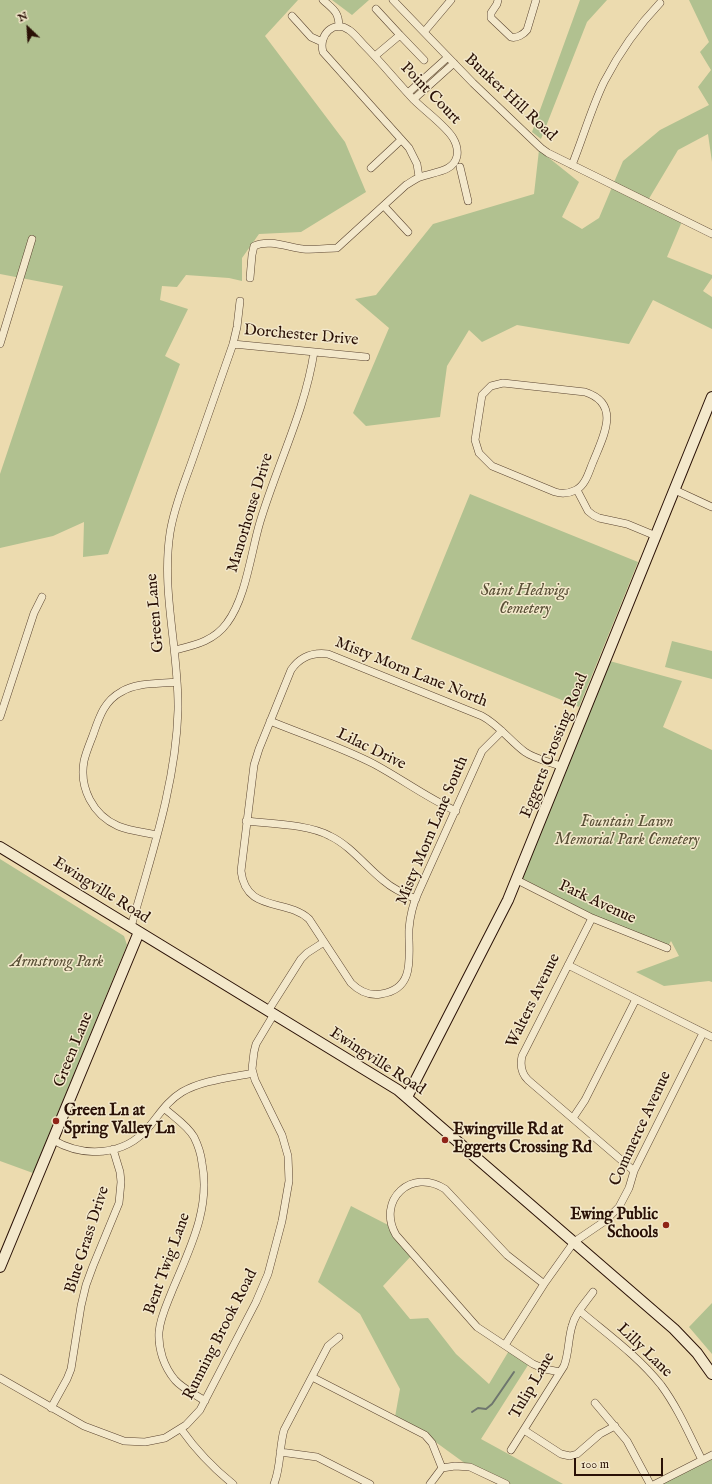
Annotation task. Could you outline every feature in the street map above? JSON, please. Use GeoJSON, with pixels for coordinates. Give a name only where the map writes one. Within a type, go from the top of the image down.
{"type":"FeatureCollection","features":[{"type":"Feature","properties":{"kind":"street"},"geometry":{"type":"LineString","coordinates":[[323,0],[338,14],[339,18],[339,27],[330,30],[323,37],[322,48],[325,55],[413,155],[417,164],[419,177]]}},
{"type":"Feature","properties":{"kind":"street","name":"Bunker Hill Road"},"geometry":{"type":"LineString","coordinates":[[393,0],[473,83],[540,148],[712,234]]}},
{"type":"Feature","properties":{"kind":"street"},"geometry":{"type":"LineString","coordinates":[[424,32],[451,0]]}},
{"type":"Feature","properties":{"kind":"street"},"geometry":{"type":"LineString","coordinates":[[498,0],[491,13],[491,18],[511,37],[514,38],[527,30],[536,0]]}},
{"type":"Feature","properties":{"kind":"street"},"geometry":{"type":"LineString","coordinates":[[572,165],[596,102],[614,65],[637,30],[660,3]]}},
{"type":"Feature","properties":{"kind":"street","name":"Point Court"},"geometry":{"type":"LineString","coordinates":[[376,9],[424,60]]}},
{"type":"Feature","properties":{"kind":"street"},"geometry":{"type":"LineString","coordinates":[[292,16],[311,37],[322,42]]}},
{"type":"Feature","properties":{"kind":"street","name":"Point Court"},"geometry":{"type":"LineString","coordinates":[[250,278],[254,246],[262,242],[303,249],[337,248],[406,185],[419,177],[448,168],[455,161],[458,151],[450,134],[414,100],[350,30],[339,27]]}},
{"type":"Feature","properties":{"kind":"street"},"geometry":{"type":"LineString","coordinates":[[375,56],[400,35]]}},
{"type":"Feature","properties":{"kind":"street"},"geometry":{"type":"LineString","coordinates":[[408,93],[448,57]]}},
{"type":"Feature","properties":{"kind":"street"},"geometry":{"type":"LineString","coordinates":[[414,100],[454,63]]}},
{"type":"Feature","properties":{"kind":"street"},"geometry":{"type":"LineString","coordinates":[[371,168],[401,140]]}},
{"type":"Feature","properties":{"kind":"street"},"geometry":{"type":"LineString","coordinates":[[460,167],[468,201]]}},
{"type":"Feature","properties":{"kind":"street"},"geometry":{"type":"LineString","coordinates":[[384,206],[408,232]]}},
{"type":"Feature","properties":{"kind":"street"},"geometry":{"type":"LineString","coordinates":[[0,344],[32,239]]}},
{"type":"Feature","properties":{"kind":"street","name":"Green Lane"},"geometry":{"type":"LineString","coordinates":[[0,1267],[53,1140],[135,930],[170,783],[174,756],[178,710],[178,682],[167,582],[170,531],[179,496],[233,344],[237,327],[240,300]]}},
{"type":"Feature","properties":{"kind":"street","name":"Dorchester Drive"},"geometry":{"type":"LineString","coordinates":[[233,344],[366,357]]}},
{"type":"Feature","properties":{"kind":"street","name":"Manorhouse Drive"},"geometry":{"type":"LineString","coordinates":[[175,650],[197,645],[210,639],[222,630],[232,616],[243,585],[267,500],[307,388],[314,352]]}},
{"type":"Feature","properties":{"kind":"street"},"geometry":{"type":"LineString","coordinates":[[503,383],[578,391],[592,394],[601,402],[607,413],[605,432],[586,479],[576,490],[566,493],[555,492],[492,466],[482,457],[479,453],[475,440],[480,401],[487,388],[503,383]]}},
{"type":"Feature","properties":{"kind":"street","name":"Eggerts Crossing Road"},"geometry":{"type":"LineString","coordinates":[[407,1097],[517,880],[712,397]]}},
{"type":"Feature","properties":{"kind":"street"},"geometry":{"type":"LineString","coordinates":[[576,490],[588,511],[593,515],[599,518],[627,524],[656,536]]}},
{"type":"Feature","properties":{"kind":"street"},"geometry":{"type":"LineString","coordinates":[[675,490],[712,507]]}},
{"type":"Feature","properties":{"kind":"street"},"geometry":{"type":"LineString","coordinates":[[0,718],[34,613],[42,597]]}},
{"type":"Feature","properties":{"kind":"street","name":"Misty Morn Lane North"},"geometry":{"type":"LineString","coordinates":[[270,721],[294,665],[306,656],[328,654],[482,716],[502,731],[523,751],[530,755],[562,766]]}},
{"type":"Feature","properties":{"kind":"street"},"geometry":{"type":"LineString","coordinates":[[157,835],[119,826],[104,818],[88,795],[85,787],[83,769],[100,715],[114,696],[136,686],[178,682]]}},
{"type":"Feature","properties":{"kind":"street"},"geometry":{"type":"LineString","coordinates":[[270,721],[258,749],[252,774],[241,871],[244,884],[248,891],[259,900],[304,915],[324,942]]}},
{"type":"Feature","properties":{"kind":"street","name":"Lilac Drive"},"geometry":{"type":"LineString","coordinates":[[270,721],[368,761],[435,801],[456,811]]}},
{"type":"Feature","properties":{"kind":"street","name":"Misty Morn Lane South"},"geometry":{"type":"LineString","coordinates":[[324,942],[351,983],[361,991],[368,994],[381,994],[389,992],[400,985],[404,980],[410,965],[409,928],[416,899],[482,751],[502,731]]}},
{"type":"Feature","properties":{"kind":"street"},"geometry":{"type":"LineString","coordinates":[[246,821],[310,829],[331,836],[341,842],[384,882],[416,899]]}},
{"type":"Feature","properties":{"kind":"street","name":"Ewingville Road"},"geometry":{"type":"LineString","coordinates":[[0,847],[407,1097],[674,1329],[697,1353],[712,1374]]}},
{"type":"Feature","properties":{"kind":"street","name":"Park Avenue"},"geometry":{"type":"LineString","coordinates":[[517,880],[592,918],[667,948]]}},
{"type":"Feature","properties":{"kind":"street","name":"Walters Avenue"},"geometry":{"type":"LineString","coordinates":[[592,918],[520,1061],[522,1072],[525,1077],[634,1171]]}},
{"type":"Feature","properties":{"kind":"street","name":"Running Brook Road"},"geometry":{"type":"LineString","coordinates":[[0,1378],[84,1426],[124,1441],[155,1441],[165,1438],[181,1429],[193,1418],[205,1401],[260,1293],[276,1248],[286,1201],[289,1169],[285,1146],[282,1135],[253,1073],[252,1060],[256,1044],[271,1013],[301,959],[307,953],[324,942]]}},
{"type":"Feature","properties":{"kind":"street"},"geometry":{"type":"LineString","coordinates":[[568,965],[712,1037]]}},
{"type":"Feature","properties":{"kind":"street"},"geometry":{"type":"LineString","coordinates":[[573,1118],[585,1100],[636,999]]}},
{"type":"Feature","properties":{"kind":"street","name":"Commerce Avenue"},"geometry":{"type":"LineString","coordinates":[[505,1345],[544,1284],[574,1242],[604,1221],[619,1206],[628,1191],[634,1171],[703,1033]]}},
{"type":"Feature","properties":{"kind":"street"},"geometry":{"type":"LineString","coordinates":[[53,1140],[80,1151],[96,1152],[123,1146],[140,1136],[164,1108],[181,1093],[201,1083],[253,1073]]}},
{"type":"Feature","properties":{"kind":"street","name":"Bent Twig Lane"},"geometry":{"type":"LineString","coordinates":[[164,1108],[194,1137],[201,1157],[204,1186],[203,1206],[198,1226],[162,1317],[159,1332],[159,1343],[164,1362],[176,1380],[205,1401]]}},
{"type":"Feature","properties":{"kind":"street","name":"Blue Grass Drive"},"geometry":{"type":"LineString","coordinates":[[51,1408],[71,1369],[81,1306],[86,1285],[118,1203],[121,1182],[120,1172],[113,1149]]}},
{"type":"Feature","properties":{"kind":"street"},"geometry":{"type":"LineString","coordinates":[[544,1284],[514,1262],[445,1189],[439,1185],[427,1181],[413,1183],[401,1190],[396,1195],[390,1215],[396,1234],[477,1326],[533,1364],[545,1369],[560,1372]]}},
{"type":"Feature","properties":{"kind":"street","name":"Tulip Lane"},"geometry":{"type":"LineString","coordinates":[[511,1450],[560,1372],[566,1360],[572,1326],[593,1292]]}},
{"type":"Feature","properties":{"kind":"street","name":"Lilly Lane"},"geometry":{"type":"LineString","coordinates":[[580,1311],[635,1357],[660,1384],[677,1410],[702,1460]]}},
{"type":"Feature","properties":{"kind":"street"},"geometry":{"type":"LineString","coordinates":[[274,1484],[279,1469],[284,1430],[328,1346],[339,1338]]}},
{"type":"Feature","properties":{"kind":"street"},"geometry":{"type":"LineString","coordinates":[[312,1377],[425,1435],[432,1443],[442,1468]]}},
{"type":"Feature","properties":{"kind":"street"},"geometry":{"type":"LineString","coordinates":[[595,1402],[627,1441],[650,1484]]}},
{"type":"Feature","properties":{"kind":"street"},"geometry":{"type":"LineString","coordinates":[[524,1430],[561,1454],[570,1456],[577,1454],[600,1434],[615,1426]]}},
{"type":"Feature","properties":{"kind":"street"},"geometry":{"type":"LineString","coordinates":[[181,1429],[196,1450],[233,1484]]}},
{"type":"Feature","properties":{"kind":"street"},"geometry":{"type":"LineString","coordinates":[[280,1452],[317,1457],[370,1484]]}},
{"type":"Feature","properties":{"kind":"street"},"geometry":{"type":"LineString","coordinates":[[655,1484],[712,1455]]}},
{"type":"Feature","properties":{"kind":"street"},"geometry":{"type":"LineString","coordinates":[[430,1484],[442,1468],[455,1466],[470,1467],[506,1484]]}},
{"type":"Feature","properties":{"kind":"green space"},"geometry":{"type":"Polygon","coordinates":[[[0,0],[298,0],[265,36],[345,142],[366,192],[301,232],[259,234],[242,258],[242,281],[229,278],[186,275],[177,287],[162,286],[160,300],[188,309],[165,356],[180,364],[108,554],[83,557],[84,522],[53,536],[0,548],[0,474],[63,286],[0,274],[0,0]]]}},
{"type":"Feature","properties":{"kind":"green space"},"geometry":{"type":"Polygon","coordinates":[[[332,0],[369,0],[352,15],[332,0]]]}},
{"type":"Feature","properties":{"kind":"green space"},"geometry":{"type":"Polygon","coordinates":[[[580,0],[607,0],[587,22],[541,139],[532,132],[580,0]]]}},
{"type":"Feature","properties":{"kind":"green space"},"geometry":{"type":"Polygon","coordinates":[[[689,0],[712,0],[712,162],[708,134],[678,150],[647,202],[683,219],[667,257],[712,275],[712,278],[703,291],[712,297],[712,329],[653,300],[629,344],[517,325],[482,342],[469,330],[447,366],[440,417],[366,426],[353,413],[389,328],[355,299],[376,295],[433,224],[534,194],[539,150],[579,182],[562,217],[582,229],[599,218],[623,161],[660,130],[709,105],[698,87],[711,70],[700,52],[709,42],[689,0]]]}},
{"type":"Feature","properties":{"kind":"green space","name":"Saint Hedwigs Cemetery"},"geometry":{"type":"Polygon","coordinates":[[[470,494],[638,562],[579,707],[411,639],[470,494]]]}},
{"type":"Feature","properties":{"kind":"green space"},"geometry":{"type":"Polygon","coordinates":[[[672,641],[712,651],[712,679],[665,667],[672,641]]]}},
{"type":"Feature","properties":{"kind":"green space","name":"Fountain Lawn Memorial Park Cemetery"},"geometry":{"type":"Polygon","coordinates":[[[606,660],[682,681],[663,727],[712,750],[712,982],[709,981],[664,986],[636,972],[679,956],[671,941],[667,948],[592,918],[517,880],[606,660]]]}},
{"type":"Feature","properties":{"kind":"green space","name":"Armstrong Park"},"geometry":{"type":"Polygon","coordinates":[[[0,859],[124,936],[127,945],[33,1173],[0,1161],[0,859]]]}},
{"type":"Feature","properties":{"kind":"green space"},"geometry":{"type":"Polygon","coordinates":[[[351,1206],[392,1227],[412,1255],[383,1286],[410,1319],[428,1318],[456,1354],[489,1384],[510,1349],[530,1362],[481,1439],[563,1484],[508,1484],[470,1467],[430,1438],[395,1417],[400,1389],[360,1314],[318,1282],[351,1206]]]}},
{"type":"Feature","properties":{"kind":"green space"},"geometry":{"type":"Polygon","coordinates":[[[712,1303],[712,1354],[689,1327],[712,1303]]]}},
{"type":"Feature","properties":{"kind":"green space"},"geometry":{"type":"Polygon","coordinates":[[[712,1459],[712,1484],[660,1484],[712,1459]]]}},
{"type":"Feature","properties":{"kind":"waterway"},"geometry":{"type":"LineString","coordinates":[[472,1412],[478,1408],[486,1409],[492,1404],[514,1372]]}},
{"type":"Feature","properties":{"kind":"place","name":"Green Ln at Spring Valley Ln"},"geometry":{"type":"Point","coordinates":[56,1121]}},
{"type":"Feature","properties":{"kind":"place","name":"Ewingville Rd at Eggerts Crossing Rd"},"geometry":{"type":"Point","coordinates":[445,1140]}},
{"type":"Feature","properties":{"kind":"place","name":"Ewing Public Schools"},"geometry":{"type":"Point","coordinates":[666,1225]}}]}
